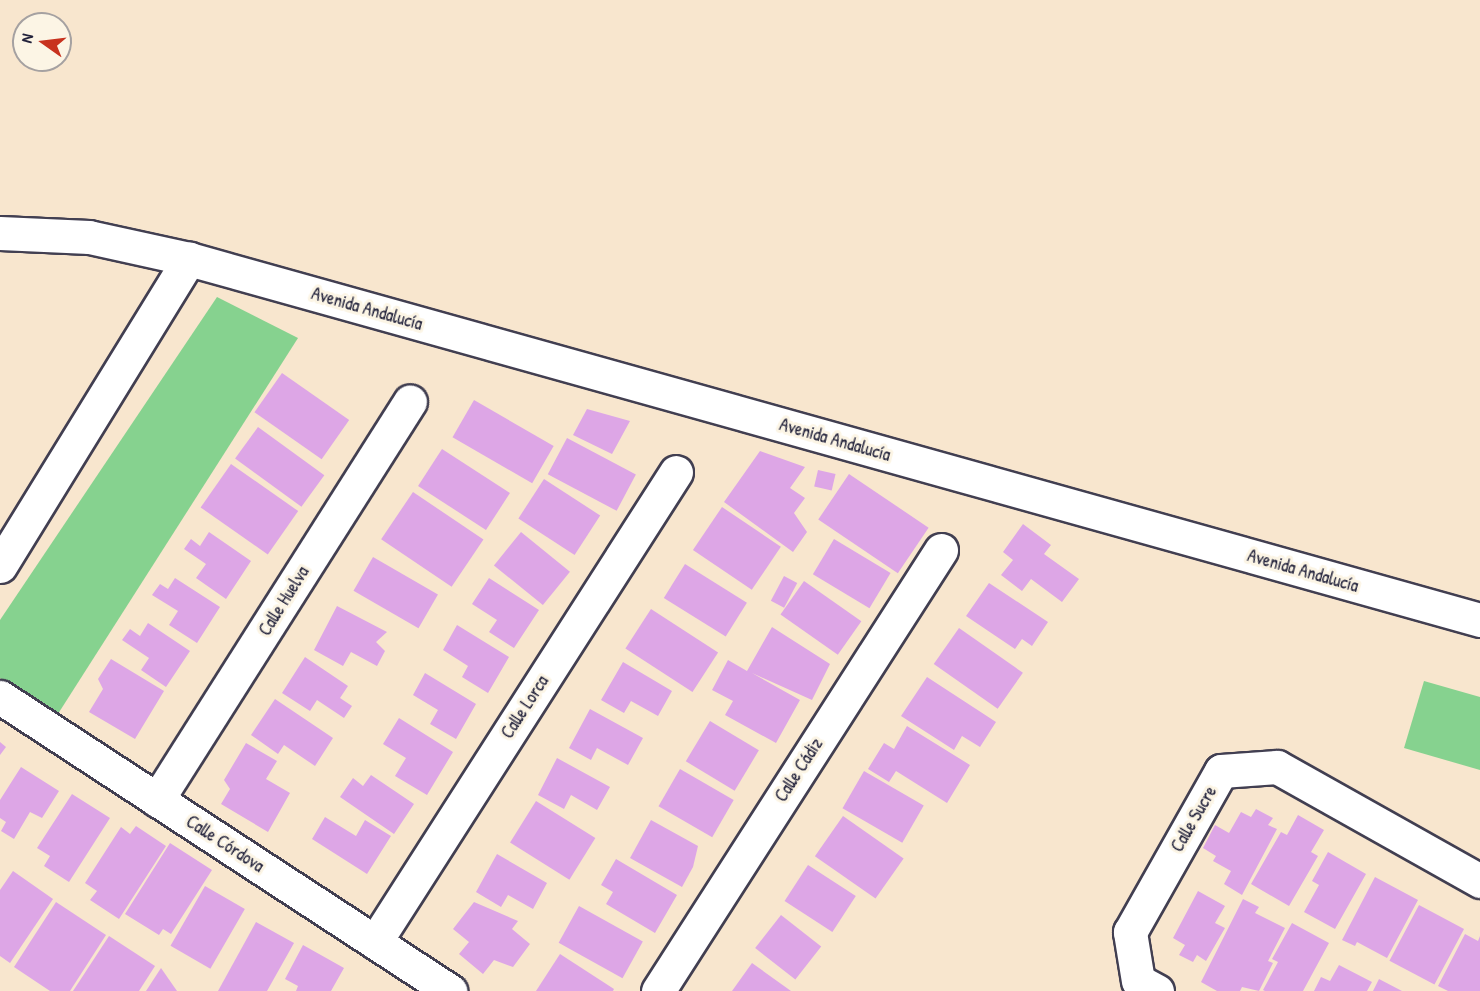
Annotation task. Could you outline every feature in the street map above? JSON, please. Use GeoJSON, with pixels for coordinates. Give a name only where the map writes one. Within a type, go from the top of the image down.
{"type":"FeatureCollection","features":[{"type":"Feature","properties":{"kind":"street","name":"Avenida Andalucía"},"geometry":{"type":"LineString","coordinates":[[0,233],[89,237],[189,259],[1480,620]]}},
{"type":"Feature","properties":{"kind":"street"},"geometry":{"type":"LineString","coordinates":[[0,566],[189,259]]}},
{"type":"Feature","properties":{"kind":"street","name":"Calle Huelva"},"geometry":{"type":"LineString","coordinates":[[157,800],[410,402]]}},
{"type":"Feature","properties":{"kind":"street","name":"Calle Lorca"},"geometry":{"type":"LineString","coordinates":[[375,942],[676,472]]}},
{"type":"Feature","properties":{"kind":"street","name":"Calle Cádiz"},"geometry":{"type":"LineString","coordinates":[[658,991],[941,550]]}},
{"type":"Feature","properties":{"kind":"street","name":"Calle Córdova"},"geometry":{"type":"LineString","coordinates":[[0,697],[450,991]]}},
{"type":"Feature","properties":{"kind":"street","name":"Calle Sucre"},"geometry":{"type":"LineString","coordinates":[[1157,991],[1138,981],[1130,932],[1221,771],[1277,767],[1480,881]]}},
{"type":"Feature","properties":{"kind":"green space"},"geometry":{"type":"Polygon","coordinates":[[[217,297],[298,338],[56,717],[0,678],[0,620],[217,297]]]}},
{"type":"Feature","properties":{"kind":"green space"},"geometry":{"type":"Polygon","coordinates":[[[1424,681],[1480,697],[1480,770],[1404,748],[1424,681]]]}},
{"type":"Feature","properties":{"kind":"building"},"geometry":{"type":"Polygon","coordinates":[[[282,373],[349,420],[322,459],[254,412],[282,373]]]}},
{"type":"Feature","properties":{"kind":"building"},"geometry":{"type":"Polygon","coordinates":[[[474,400],[554,446],[532,483],[452,437],[474,400]]]}},
{"type":"Feature","properties":{"kind":"building"},"geometry":{"type":"Polygon","coordinates":[[[587,409],[630,421],[612,454],[573,435],[587,409]]]}},
{"type":"Feature","properties":{"kind":"building"},"geometry":{"type":"Polygon","coordinates":[[[258,427],[324,475],[301,507],[235,459],[258,427]]]}},
{"type":"Feature","properties":{"kind":"building"},"geometry":{"type":"Polygon","coordinates":[[[567,438],[636,475],[617,511],[548,474],[567,438]]]}},
{"type":"Feature","properties":{"kind":"building"},"geometry":{"type":"Polygon","coordinates":[[[442,449],[510,493],[486,530],[418,486],[442,449]]]}},
{"type":"Feature","properties":{"kind":"building"},"geometry":{"type":"Polygon","coordinates":[[[760,451],[805,467],[790,488],[805,498],[794,513],[807,532],[793,552],[724,502],[760,451]]]}},
{"type":"Feature","properties":{"kind":"building"},"geometry":{"type":"Polygon","coordinates":[[[231,464],[298,511],[268,554],[201,507],[231,464]]]}},
{"type":"Feature","properties":{"kind":"building"},"geometry":{"type":"Polygon","coordinates":[[[818,470],[836,474],[832,491],[814,487],[818,470]]]}},
{"type":"Feature","properties":{"kind":"building"},"geometry":{"type":"Polygon","coordinates":[[[849,474],[929,528],[898,573],[818,520],[849,474]]]}},
{"type":"Feature","properties":{"kind":"building"},"geometry":{"type":"Polygon","coordinates":[[[544,479],[600,515],[575,555],[518,518],[544,479]]]}},
{"type":"Feature","properties":{"kind":"building"},"geometry":{"type":"Polygon","coordinates":[[[413,492],[483,540],[452,587],[381,539],[413,492]]]}},
{"type":"Feature","properties":{"kind":"building"},"geometry":{"type":"Polygon","coordinates":[[[722,507],[781,547],[752,590],[693,550],[722,507]]]}},
{"type":"Feature","properties":{"kind":"building"},"geometry":{"type":"Polygon","coordinates":[[[1023,524],[1051,545],[1044,554],[1079,579],[1062,602],[1031,579],[1022,591],[1001,575],[1013,560],[1003,552],[1023,524]]]}},
{"type":"Feature","properties":{"kind":"building"},"geometry":{"type":"Polygon","coordinates":[[[209,532],[251,561],[226,599],[196,578],[206,564],[184,549],[191,539],[200,546],[209,532]]]}},
{"type":"Feature","properties":{"kind":"building"},"geometry":{"type":"Polygon","coordinates":[[[521,532],[570,572],[543,605],[494,565],[521,532]]]}},
{"type":"Feature","properties":{"kind":"building"},"geometry":{"type":"Polygon","coordinates":[[[834,539],[891,573],[869,608],[813,574],[834,539]]]}},
{"type":"Feature","properties":{"kind":"building"},"geometry":{"type":"Polygon","coordinates":[[[373,557],[438,594],[418,628],[354,591],[373,557]]]}},
{"type":"Feature","properties":{"kind":"building"},"geometry":{"type":"Polygon","coordinates":[[[685,564],[747,603],[726,637],[664,598],[685,564]]]}},
{"type":"Feature","properties":{"kind":"building"},"geometry":{"type":"Polygon","coordinates":[[[784,576],[797,583],[784,608],[771,601],[784,576]]]}},
{"type":"Feature","properties":{"kind":"building"},"geometry":{"type":"Polygon","coordinates":[[[175,578],[220,607],[197,643],[169,625],[178,611],[152,595],[160,584],[168,589],[175,578]]]}},
{"type":"Feature","properties":{"kind":"building"},"geometry":{"type":"Polygon","coordinates":[[[489,578],[539,610],[514,648],[489,632],[497,620],[472,604],[489,578]]]}},
{"type":"Feature","properties":{"kind":"building"},"geometry":{"type":"Polygon","coordinates":[[[804,581],[861,621],[838,655],[780,615],[804,581]]]}},
{"type":"Feature","properties":{"kind":"building"},"geometry":{"type":"Polygon","coordinates":[[[989,583],[1048,622],[1032,646],[1022,639],[1015,649],[966,616],[989,583]]]}},
{"type":"Feature","properties":{"kind":"building"},"geometry":{"type":"Polygon","coordinates":[[[337,606],[387,632],[376,642],[385,651],[377,666],[351,652],[343,666],[314,650],[337,606]]]}},
{"type":"Feature","properties":{"kind":"building"},"geometry":{"type":"Polygon","coordinates":[[[651,609],[718,653],[692,692],[625,648],[651,609]]]}},
{"type":"Feature","properties":{"kind":"building"},"geometry":{"type":"Polygon","coordinates":[[[148,623],[190,651],[166,687],[141,670],[149,658],[122,640],[130,629],[140,636],[148,623]]]}},
{"type":"Feature","properties":{"kind":"building"},"geometry":{"type":"Polygon","coordinates":[[[457,625],[509,657],[488,693],[462,677],[468,666],[443,650],[457,625]]]}},
{"type":"Feature","properties":{"kind":"building"},"geometry":{"type":"Polygon","coordinates":[[[772,627],[830,664],[812,700],[752,673],[800,700],[776,743],[725,715],[733,701],[712,690],[728,660],[747,671],[772,627]]]}},
{"type":"Feature","properties":{"kind":"building"},"geometry":{"type":"Polygon","coordinates":[[[959,628],[1023,673],[998,709],[934,664],[959,628]]]}},
{"type":"Feature","properties":{"kind":"building"},"geometry":{"type":"Polygon","coordinates":[[[305,657],[348,686],[340,698],[352,706],[344,718],[317,700],[310,711],[282,693],[305,657]]]}},
{"type":"Feature","properties":{"kind":"building"},"geometry":{"type":"Polygon","coordinates":[[[111,659],[164,691],[135,739],[89,712],[103,689],[98,679],[111,659]]]}},
{"type":"Feature","properties":{"kind":"building"},"geometry":{"type":"Polygon","coordinates":[[[623,662],[672,691],[658,716],[631,701],[624,713],[601,700],[623,662]]]}},
{"type":"Feature","properties":{"kind":"building"},"geometry":{"type":"Polygon","coordinates":[[[425,673],[476,704],[456,739],[430,724],[438,710],[413,695],[425,673]]]}},
{"type":"Feature","properties":{"kind":"building"},"geometry":{"type":"Polygon","coordinates":[[[927,677],[996,722],[980,747],[962,736],[954,750],[901,716],[927,677]]]}},
{"type":"Feature","properties":{"kind":"building"},"geometry":{"type":"Polygon","coordinates":[[[275,699],[333,738],[315,766],[284,745],[278,754],[251,735],[275,699]]]}},
{"type":"Feature","properties":{"kind":"building"},"geometry":{"type":"Polygon","coordinates":[[[590,709],[643,738],[628,765],[597,748],[591,760],[569,748],[590,709]]]}},
{"type":"Feature","properties":{"kind":"building"},"geometry":{"type":"Polygon","coordinates":[[[399,718],[453,752],[427,795],[395,776],[406,758],[383,744],[399,718]]]}},
{"type":"Feature","properties":{"kind":"building"},"geometry":{"type":"Polygon","coordinates":[[[710,721],[759,750],[735,791],[686,761],[710,721]]]}},
{"type":"Feature","properties":{"kind":"building"},"geometry":{"type":"Polygon","coordinates":[[[907,726],[970,765],[947,803],[896,771],[889,782],[868,769],[884,743],[894,749],[907,726]]]}},
{"type":"Feature","properties":{"kind":"building"},"geometry":{"type":"Polygon","coordinates":[[[0,742],[6,747],[0,755],[0,742]]]}},
{"type":"Feature","properties":{"kind":"building"},"geometry":{"type":"Polygon","coordinates":[[[246,743],[277,761],[266,779],[290,793],[268,832],[221,804],[230,789],[224,780],[246,743]]]}},
{"type":"Feature","properties":{"kind":"building"},"geometry":{"type":"Polygon","coordinates":[[[557,758],[610,787],[597,810],[571,795],[564,809],[538,795],[557,758]]]}},
{"type":"Feature","properties":{"kind":"building"},"geometry":{"type":"Polygon","coordinates":[[[21,767],[59,791],[42,818],[30,812],[14,839],[1,831],[6,822],[0,818],[0,800],[21,767]]]}},
{"type":"Feature","properties":{"kind":"building"},"geometry":{"type":"Polygon","coordinates":[[[680,769],[734,800],[712,837],[658,806],[680,769]]]}},
{"type":"Feature","properties":{"kind":"building"},"geometry":{"type":"Polygon","coordinates":[[[864,771],[924,806],[902,843],[842,808],[864,771]]]}},
{"type":"Feature","properties":{"kind":"building"},"geometry":{"type":"Polygon","coordinates":[[[371,775],[414,804],[394,834],[340,797],[353,778],[363,786],[371,775]]]}},
{"type":"Feature","properties":{"kind":"building"},"geometry":{"type":"Polygon","coordinates":[[[72,794],[110,818],[69,882],[44,866],[50,856],[37,848],[72,794]]]}},
{"type":"Feature","properties":{"kind":"building"},"geometry":{"type":"Polygon","coordinates":[[[536,801],[595,838],[569,880],[510,843],[536,801]]]}},
{"type":"Feature","properties":{"kind":"building"},"geometry":{"type":"Polygon","coordinates":[[[1256,809],[1273,818],[1268,825],[1277,829],[1242,895],[1224,884],[1231,871],[1213,861],[1216,856],[1203,848],[1215,825],[1229,833],[1241,812],[1251,817],[1256,809]]]}},
{"type":"Feature","properties":{"kind":"building"},"geometry":{"type":"Polygon","coordinates":[[[1298,815],[1324,830],[1311,852],[1318,856],[1289,906],[1251,884],[1281,832],[1287,835],[1298,815]]]}},
{"type":"Feature","properties":{"kind":"building"},"geometry":{"type":"Polygon","coordinates":[[[843,816],[904,858],[876,899],[815,856],[843,816]]]}},
{"type":"Feature","properties":{"kind":"building"},"geometry":{"type":"Polygon","coordinates":[[[325,817],[356,836],[365,820],[391,836],[367,874],[312,839],[325,817]]]}},
{"type":"Feature","properties":{"kind":"building"},"geometry":{"type":"Polygon","coordinates":[[[651,820],[698,846],[693,867],[682,887],[630,858],[651,820]]]}},
{"type":"Feature","properties":{"kind":"building"},"geometry":{"type":"Polygon","coordinates":[[[136,826],[166,846],[119,919],[90,900],[97,891],[85,883],[121,827],[130,834],[136,826]]]}},
{"type":"Feature","properties":{"kind":"building"},"geometry":{"type":"Polygon","coordinates":[[[170,843],[212,870],[171,934],[163,929],[159,935],[125,914],[170,843]]]}},
{"type":"Feature","properties":{"kind":"building"},"geometry":{"type":"Polygon","coordinates":[[[1328,852],[1366,874],[1335,929],[1304,912],[1319,885],[1312,881],[1328,852]]]}},
{"type":"Feature","properties":{"kind":"building"},"geometry":{"type":"Polygon","coordinates":[[[497,854],[547,883],[533,909],[508,895],[501,907],[476,892],[497,854]]]}},
{"type":"Feature","properties":{"kind":"building"},"geometry":{"type":"Polygon","coordinates":[[[616,859],[677,895],[655,933],[606,904],[613,892],[601,885],[616,859]]]}},
{"type":"Feature","properties":{"kind":"building"},"geometry":{"type":"Polygon","coordinates":[[[808,865],[856,896],[832,932],[785,901],[808,865]]]}},
{"type":"Feature","properties":{"kind":"building"},"geometry":{"type":"Polygon","coordinates":[[[13,871],[53,899],[10,963],[0,956],[0,890],[13,871]]]}},
{"type":"Feature","properties":{"kind":"building"},"geometry":{"type":"Polygon","coordinates":[[[1375,877],[1418,900],[1387,958],[1357,942],[1355,946],[1342,940],[1375,877]]]}},
{"type":"Feature","properties":{"kind":"building"},"geometry":{"type":"Polygon","coordinates":[[[205,886],[245,909],[210,969],[170,946],[205,886]]]}},
{"type":"Feature","properties":{"kind":"building"},"geometry":{"type":"Polygon","coordinates":[[[1198,891],[1225,906],[1215,923],[1225,928],[1206,961],[1197,955],[1193,962],[1179,955],[1185,945],[1173,938],[1198,891]]]}},
{"type":"Feature","properties":{"kind":"building"},"geometry":{"type":"Polygon","coordinates":[[[1243,899],[1259,907],[1255,913],[1285,928],[1268,961],[1273,963],[1259,991],[1242,987],[1240,991],[1217,991],[1201,982],[1243,899]]]}},
{"type":"Feature","properties":{"kind":"building"},"geometry":{"type":"Polygon","coordinates":[[[56,902],[106,935],[70,991],[50,991],[14,967],[56,902]]]}},
{"type":"Feature","properties":{"kind":"building"},"geometry":{"type":"Polygon","coordinates":[[[474,902],[518,921],[512,929],[530,944],[513,967],[494,960],[483,974],[459,954],[469,942],[453,929],[474,902]]]}},
{"type":"Feature","properties":{"kind":"building"},"geometry":{"type":"Polygon","coordinates":[[[1419,905],[1464,929],[1434,985],[1389,961],[1419,905]]]}},
{"type":"Feature","properties":{"kind":"building"},"geometry":{"type":"Polygon","coordinates":[[[579,906],[643,941],[622,978],[559,943],[579,906]]]}},
{"type":"Feature","properties":{"kind":"building"},"geometry":{"type":"Polygon","coordinates":[[[781,915],[821,946],[795,979],[755,948],[781,915]]]}},
{"type":"Feature","properties":{"kind":"building"},"geometry":{"type":"Polygon","coordinates":[[[256,922],[294,943],[267,991],[218,991],[256,922]]]}},
{"type":"Feature","properties":{"kind":"building"},"geometry":{"type":"Polygon","coordinates":[[[1292,923],[1329,943],[1303,991],[1265,991],[1263,990],[1278,962],[1272,959],[1292,923]]]}},
{"type":"Feature","properties":{"kind":"building"},"geometry":{"type":"Polygon","coordinates":[[[1465,934],[1478,941],[1480,936],[1480,991],[1448,991],[1438,986],[1465,934]]]}},
{"type":"Feature","properties":{"kind":"building"},"geometry":{"type":"Polygon","coordinates":[[[109,936],[155,966],[139,991],[73,991],[109,936]]]}},
{"type":"Feature","properties":{"kind":"building"},"geometry":{"type":"Polygon","coordinates":[[[303,945],[344,968],[331,991],[296,991],[298,986],[285,979],[303,945]]]}},
{"type":"Feature","properties":{"kind":"building"},"geometry":{"type":"Polygon","coordinates":[[[560,954],[614,989],[613,991],[536,991],[560,954]]]}},
{"type":"Feature","properties":{"kind":"building"},"geometry":{"type":"Polygon","coordinates":[[[752,963],[791,991],[732,991],[752,963]]]}},
{"type":"Feature","properties":{"kind":"building"},"geometry":{"type":"Polygon","coordinates":[[[1339,965],[1372,982],[1367,991],[1314,991],[1321,977],[1330,981],[1339,965]]]}},
{"type":"Feature","properties":{"kind":"building"},"geometry":{"type":"Polygon","coordinates":[[[161,968],[177,991],[146,991],[161,968]]]}},
{"type":"Feature","properties":{"kind":"building"},"geometry":{"type":"Polygon","coordinates":[[[1379,979],[1402,991],[1373,991],[1379,979]]]}}]}
